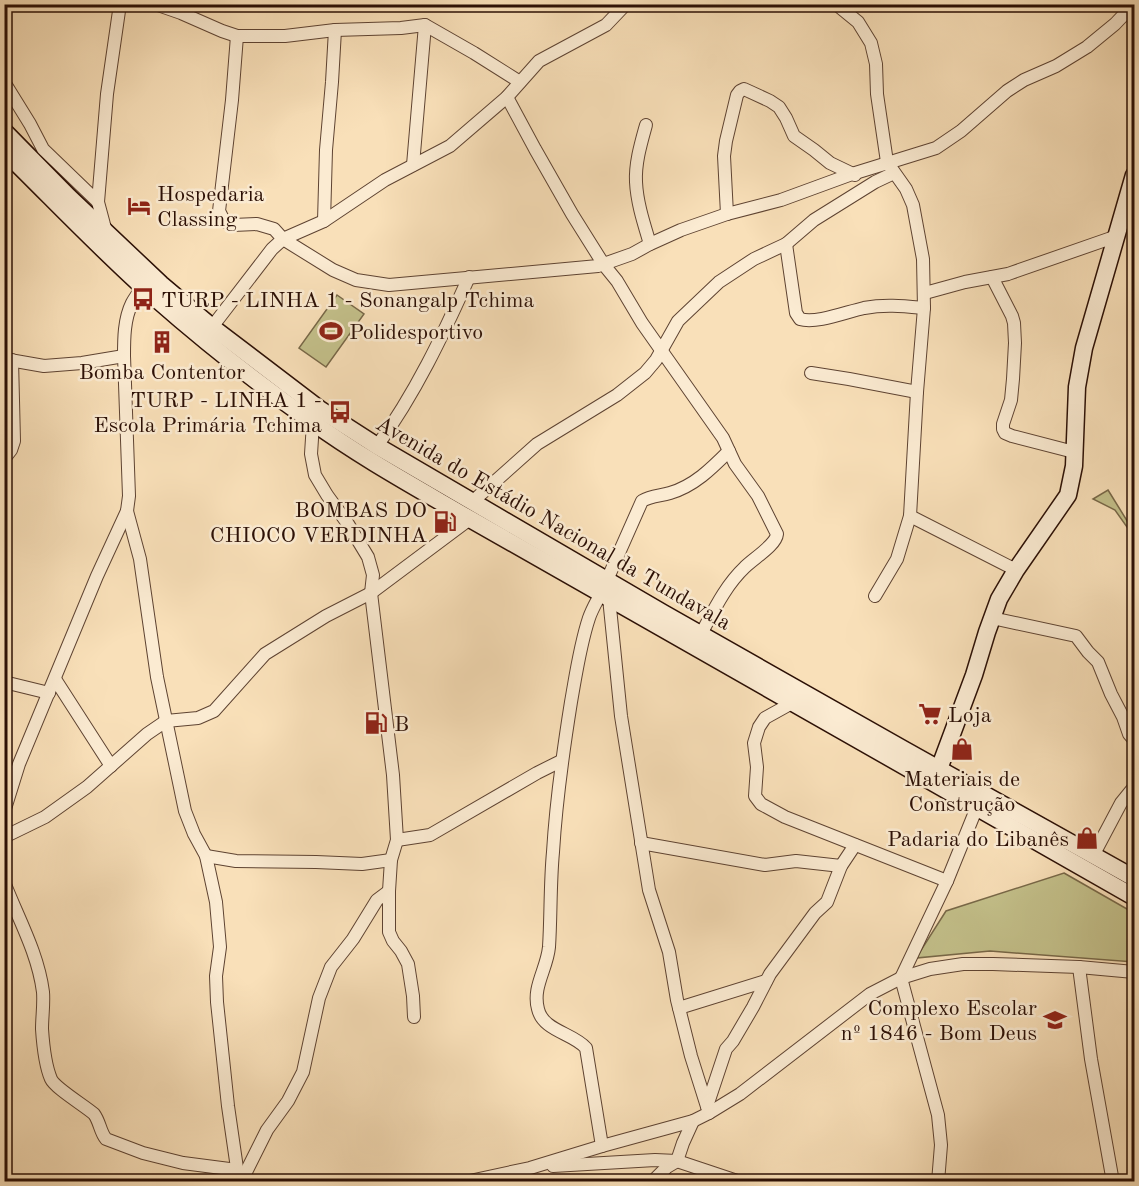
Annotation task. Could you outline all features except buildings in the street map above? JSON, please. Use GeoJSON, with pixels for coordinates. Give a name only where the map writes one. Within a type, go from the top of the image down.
{"type":"FeatureCollection","features":[{"type":"Feature","properties":{"kind":"street"},"geometry":{"type":"LineString","coordinates":[[106,232],[98,202],[107,94],[120,4]]}},
{"type":"Feature","properties":{"kind":"street"},"geometry":{"type":"LineString","coordinates":[[155,4],[237,36],[285,36],[335,30],[424,25],[520,82]]}},
{"type":"Feature","properties":{"kind":"street"},"geometry":{"type":"LineString","coordinates":[[212,327],[272,249],[283,239],[324,221],[385,180],[450,146],[507,96],[539,61],[606,25],[626,4]]}},
{"type":"Feature","properties":{"kind":"street"},"geometry":{"type":"LineString","coordinates":[[836,4],[858,22],[871,43],[876,63],[877,94],[891,167],[906,189],[913,205],[925,292],[910,516],[897,559],[875,596]]}},
{"type":"Feature","properties":{"kind":"street"},"geometry":{"type":"LineString","coordinates":[[472,502],[537,444],[617,395],[645,373],[656,360],[678,321],[719,282],[754,259],[786,244],[814,220],[875,182],[891,167],[911,156],[936,148],[961,131],[1007,91],[1024,80],[1056,66],[1087,47],[1115,24],[1134,4]]}},
{"type":"Feature","properties":{"kind":"street"},"geometry":{"type":"LineString","coordinates":[[413,165],[424,25]]}},
{"type":"Feature","properties":{"kind":"street"},"geometry":{"type":"LineString","coordinates":[[324,221],[326,150],[335,30]]}},
{"type":"Feature","properties":{"kind":"street"},"geometry":{"type":"LineString","coordinates":[[237,36],[219,212],[224,221],[233,225],[258,224],[274,229],[283,239],[333,270],[356,280],[389,285],[604,265],[681,230],[727,214],[781,200],[852,174],[891,167]]}},
{"type":"Feature","properties":{"kind":"street"},"geometry":{"type":"LineString","coordinates":[[4,82],[43,149],[98,202]]}},
{"type":"Feature","properties":{"kind":"street"},"geometry":{"type":"LineString","coordinates":[[727,214],[724,156],[737,95],[744,89],[779,107],[794,136],[830,163],[875,182]]}},
{"type":"Feature","properties":{"kind":"street"},"geometry":{"type":"LineString","coordinates":[[507,96],[572,214],[642,323],[723,438],[735,464],[758,496],[777,534],[775,541],[728,585],[701,634]]}},
{"type":"Feature","properties":{"kind":"street"},"geometry":{"type":"LineString","coordinates":[[646,125],[639,152],[636,181],[641,213],[650,244]]}},
{"type":"Feature","properties":{"kind":"street","name":"Avenida do Estádio Nacional da Tundavala"},"geometry":{"type":"LineString","coordinates":[[4,131],[161,284],[212,327],[321,410],[472,502],[606,590],[792,703],[1134,897]]}},
{"type":"Feature","properties":{"kind":"street","name":"Avenida do Estádio Nacional da Tundavala"},"geometry":{"type":"LineString","coordinates":[[4,151],[143,286],[212,345],[313,423],[367,458],[470,519],[606,590],[701,634],[1134,878]]}},
{"type":"Feature","properties":{"kind":"street"},"geometry":{"type":"LineString","coordinates":[[939,769],[999,599],[1016,570],[1068,495],[1074,466],[1077,387],[1084,348],[1134,175]]}},
{"type":"Feature","properties":{"kind":"street"},"geometry":{"type":"LineString","coordinates":[[925,292],[1008,274],[1117,237]]}},
{"type":"Feature","properties":{"kind":"street"},"geometry":{"type":"LineString","coordinates":[[786,244],[796,313],[800,319],[806,321],[864,308],[892,305],[924,308]]}},
{"type":"Feature","properties":{"kind":"street"},"geometry":{"type":"LineString","coordinates":[[377,446],[396,419],[438,345],[470,277]]}},
{"type":"Feature","properties":{"kind":"street"},"geometry":{"type":"LineString","coordinates":[[992,277],[1014,323],[1011,400],[1003,429],[1011,436],[1074,452]]}},
{"type":"Feature","properties":{"kind":"street"},"geometry":{"type":"LineString","coordinates":[[4,812],[19,764],[127,511],[129,496],[124,356],[127,319],[131,304],[143,286]]}},
{"type":"Feature","properties":{"kind":"street"},"geometry":{"type":"LineString","coordinates":[[4,459],[14,441],[8,360],[44,366],[124,356]]}},
{"type":"Feature","properties":{"kind":"street"},"geometry":{"type":"LineString","coordinates":[[811,373],[917,392]]}},
{"type":"Feature","properties":{"kind":"street"},"geometry":{"type":"LineString","coordinates":[[313,423],[311,454],[315,475],[368,557],[373,575],[371,593],[393,775],[396,840],[388,891],[389,932],[408,964],[414,1017]]}},
{"type":"Feature","properties":{"kind":"street"},"geometry":{"type":"LineString","coordinates":[[602,1146],[586,1048],[582,1043],[554,1029],[544,1020],[538,1012],[536,997],[549,951],[553,852],[561,761],[582,642],[590,616],[606,590],[642,501],[689,485],[707,473],[729,452]]}},
{"type":"Feature","properties":{"kind":"street"},"geometry":{"type":"LineString","coordinates":[[127,511],[140,560],[166,721],[185,811],[206,856],[217,913],[220,947],[216,976],[217,1002],[239,1178]]}},
{"type":"Feature","properties":{"kind":"street"},"geometry":{"type":"LineString","coordinates":[[910,516],[1016,570]]}},
{"type":"Feature","properties":{"kind":"street"},"geometry":{"type":"LineString","coordinates":[[4,837],[45,816],[87,787],[147,734],[166,721],[198,718],[214,711],[265,654],[326,616],[371,593],[470,519]]}},
{"type":"Feature","properties":{"kind":"street"},"geometry":{"type":"LineString","coordinates":[[606,590],[621,716],[649,890],[669,952],[679,1008],[708,1110]]}},
{"type":"Feature","properties":{"kind":"street"},"geometry":{"type":"LineString","coordinates":[[992,618],[1076,636],[1098,662],[1129,734],[1134,740]]}},
{"type":"Feature","properties":{"kind":"street"},"geometry":{"type":"LineString","coordinates":[[55,679],[111,766]]}},
{"type":"Feature","properties":{"kind":"street"},"geometry":{"type":"LineString","coordinates":[[4,682],[49,693]]}},
{"type":"Feature","properties":{"kind":"street"},"geometry":{"type":"LineString","coordinates":[[792,703],[765,718],[759,727],[754,743],[757,767],[755,796],[761,804],[785,817],[947,881]]}},
{"type":"Feature","properties":{"kind":"street"},"geometry":{"type":"LineString","coordinates":[[396,840],[430,835],[561,761]]}},
{"type":"Feature","properties":{"kind":"street"},"geometry":{"type":"LineString","coordinates":[[1094,854],[1121,803],[1134,787]]}},
{"type":"Feature","properties":{"kind":"street"},"geometry":{"type":"LineString","coordinates":[[938,1182],[941,1146],[938,1115],[901,978],[947,881],[977,807]]}},
{"type":"Feature","properties":{"kind":"street"},"geometry":{"type":"LineString","coordinates":[[641,843],[765,865],[796,861],[841,866]]}},
{"type":"Feature","properties":{"kind":"street"},"geometry":{"type":"LineString","coordinates":[[708,1110],[726,1049],[753,1007],[770,974],[815,913],[827,902],[841,866],[855,844]]}},
{"type":"Feature","properties":{"kind":"street"},"geometry":{"type":"LineString","coordinates":[[206,856],[236,861],[362,864],[392,860]]}},
{"type":"Feature","properties":{"kind":"street"},"geometry":{"type":"LineString","coordinates":[[4,882],[28,938],[39,975],[43,994],[42,1031],[46,1059],[51,1079],[55,1085],[94,1114],[99,1120],[102,1135],[106,1139],[143,1153],[239,1178]]}},
{"type":"Feature","properties":{"kind":"street"},"geometry":{"type":"LineString","coordinates":[[239,1178],[267,1130],[288,1101],[303,1072],[319,998],[331,967],[353,939],[377,900],[388,891]]}},
{"type":"Feature","properties":{"kind":"street"},"geometry":{"type":"LineString","coordinates":[[465,1182],[530,1168],[693,1121],[708,1110],[740,1094],[870,994],[901,978],[930,969],[963,964],[1079,967],[1134,972]]}},
{"type":"Feature","properties":{"kind":"street"},"geometry":{"type":"LineString","coordinates":[[1079,967],[1091,1059],[1113,1182]]}},
{"type":"Feature","properties":{"kind":"street"},"geometry":{"type":"LineString","coordinates":[[679,1008],[766,981]]}},
{"type":"Feature","properties":{"kind":"street"},"geometry":{"type":"LineString","coordinates":[[654,1181],[667,1167],[677,1161],[693,1121]]}},
{"type":"Feature","properties":{"kind":"street"},"geometry":{"type":"LineString","coordinates":[[530,1168],[655,1160],[677,1161],[736,1181]]}},
{"type":"Feature","properties":{"kind":"shaded area","name":"Polidesportivo"},"geometry":{"type":"Polygon","coordinates":[[[337,295],[364,314],[326,367],[299,348],[337,295]]]}},
{"type":"Feature","properties":{"kind":"shaded area"},"geometry":{"type":"Polygon","coordinates":[[[1108,490],[1134,532],[1134,537],[1115,510],[1093,499],[1108,490]]]}},
{"type":"Feature","properties":{"kind":"shaded area"},"geometry":{"type":"Polygon","coordinates":[[[1064,873],[1134,913],[1134,962],[990,951],[916,958],[946,911],[1064,873]]]}},
{"type":"Feature","properties":{"kind":"place","name":"Hospedaria Classing"},"geometry":{"type":"Point","coordinates":[139,206]}},
{"type":"Feature","properties":{"kind":"place","name":"TURP - LINHA 1 - Sonangalp Tchima"},"geometry":{"type":"Point","coordinates":[143,299]}},
{"type":"Feature","properties":{"kind":"place","name":"Polidesportivo"},"geometry":{"type":"Point","coordinates":[331,331]}},
{"type":"Feature","properties":{"kind":"place","name":"Bomba Contentor"},"geometry":{"type":"Point","coordinates":[162,342]}},
{"type":"Feature","properties":{"kind":"place","name":"TURP - LINHA 1 - Escola Primária Tchima"},"geometry":{"type":"Point","coordinates":[340,412]}},
{"type":"Feature","properties":{"kind":"place","name":"BOMBAS DO CHIOCO VERDINHA"},"geometry":{"type":"Point","coordinates":[445,522]}},
{"type":"Feature","properties":{"kind":"place","name":"Loja"},"geometry":{"type":"Point","coordinates":[930,714]}},
{"type":"Feature","properties":{"kind":"place","name":"B"},"geometry":{"type":"Point","coordinates":[376,723]}},
{"type":"Feature","properties":{"kind":"place","name":"Materiais de Construção"},"geometry":{"type":"Point","coordinates":[962,749]}},
{"type":"Feature","properties":{"kind":"place","name":"Padaria do Libanês"},"geometry":{"type":"Point","coordinates":[1087,838]}},
{"type":"Feature","properties":{"kind":"place","name":"Complexo Escolar nº 1846 - Bom Deus"},"geometry":{"type":"Point","coordinates":[1055,1020]}}]}
